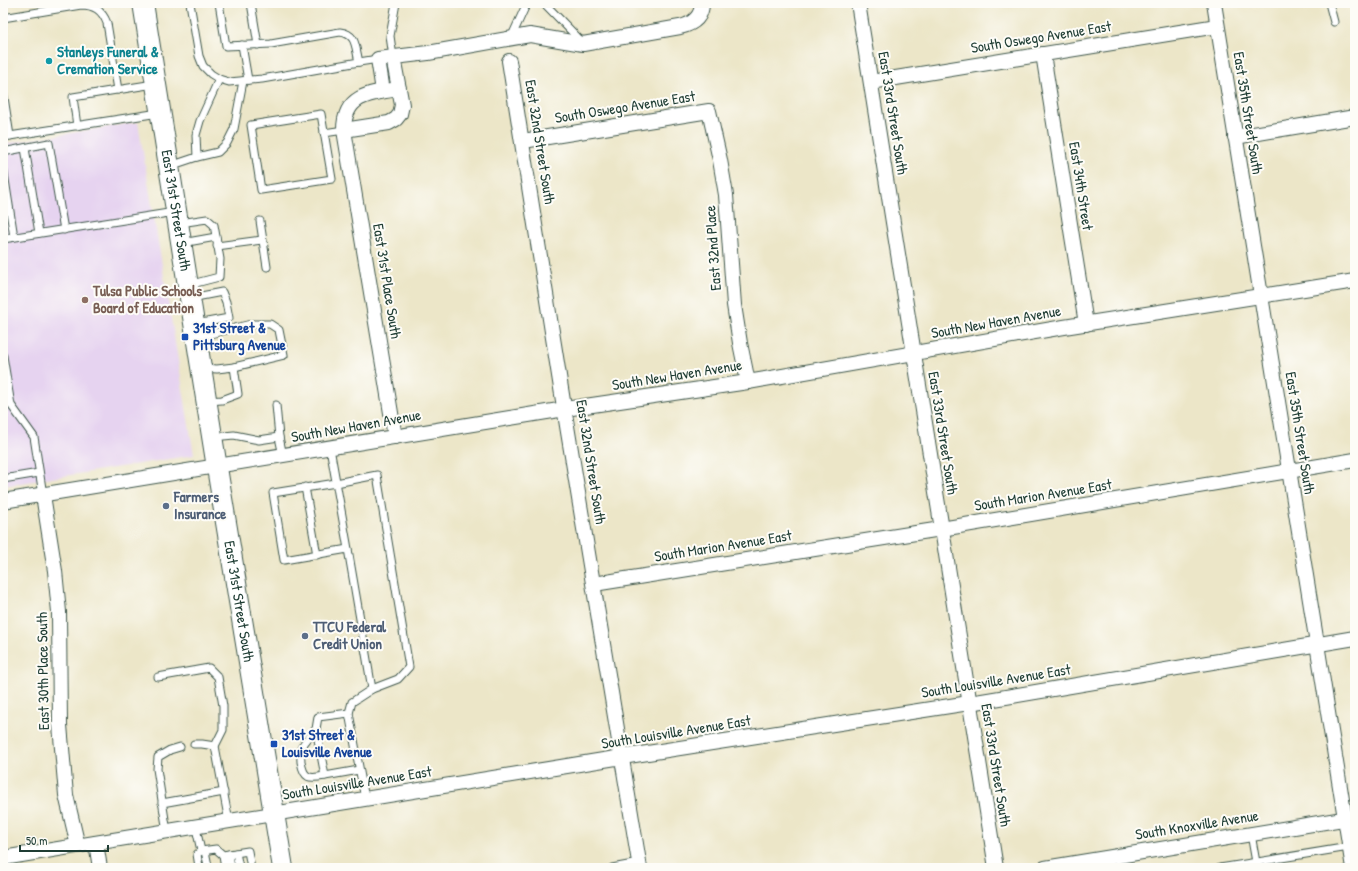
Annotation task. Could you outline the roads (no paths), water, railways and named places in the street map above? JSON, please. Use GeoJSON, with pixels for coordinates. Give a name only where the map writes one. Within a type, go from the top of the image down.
{"type":"FeatureCollection","features":[{"type":"Feature","properties":{"kind":"main road","name":"East 31st Street South"},"geometry":{"type":"LineString","coordinates":[[144,3],[212,437],[283,868]]}},
{"type":"Feature","properties":{"kind":"street"},"geometry":{"type":"LineString","coordinates":[[383,91],[378,60],[530,36],[584,44],[690,25],[700,15],[702,3]]}},
{"type":"Feature","properties":{"kind":"street","name":"East 33rd Street South"},"geometry":{"type":"LineString","coordinates":[[858,3],[996,868]]}},
{"type":"Feature","properties":{"kind":"street","name":"East 35th Street South"},"geometry":{"type":"LineString","coordinates":[[1214,3],[1317,644],[1350,817],[1349,847],[1353,868]]}},
{"type":"Feature","properties":{"kind":"street","name":"South Oswego Avenue East"},"geometry":{"type":"LineString","coordinates":[[871,82],[1217,26]]}},
{"type":"Feature","properties":{"kind":"street","name":"East 34th Street"},"geometry":{"type":"LineString","coordinates":[[1043,54],[1086,324]]}},
{"type":"Feature","properties":{"kind":"street"},"geometry":{"type":"LineString","coordinates":[[344,130],[389,123],[396,119],[400,114],[402,105],[393,57]]}},
{"type":"Feature","properties":{"kind":"street","name":"East 32nd Street South"},"geometry":{"type":"LineString","coordinates":[[509,61],[639,866]]}},
{"type":"Feature","properties":{"kind":"street","name":"East 31st Place South"},"geometry":{"type":"LineString","coordinates":[[395,437],[344,130],[346,113],[352,105],[362,97],[371,93],[399,89]]}},
{"type":"Feature","properties":{"kind":"street","name":"South Oswego Avenue East"},"geometry":{"type":"LineString","coordinates":[[523,141],[709,111]]}},
{"type":"Feature","properties":{"kind":"street","name":"East 32nd Place"},"geometry":{"type":"LineString","coordinates":[[709,111],[726,195],[734,305],[748,382]]}},
{"type":"Feature","properties":{"kind":"street"},"geometry":{"type":"LineString","coordinates":[[1235,137],[1355,117]]}},
{"type":"Feature","properties":{"kind":"street","name":"South New Haven Avenue"},"geometry":{"type":"LineString","coordinates":[[3,501],[565,409],[748,382],[913,353],[1355,280]]}},
{"type":"Feature","properties":{"kind":"street","name":"South Marion Avenue East"},"geometry":{"type":"LineString","coordinates":[[594,584],[941,529],[1355,460]]}},
{"type":"Feature","properties":{"kind":"street","name":"East 30th Place South"},"geometry":{"type":"LineString","coordinates":[[43,495],[55,571],[59,612],[60,725],[66,795],[78,846]]}},
{"type":"Feature","properties":{"kind":"street","name":"South Louisville Avenue East"},"geometry":{"type":"LineString","coordinates":[[3,858],[196,828],[622,757],[969,703],[1355,638]]}},
{"type":"Feature","properties":{"kind":"street","name":"South Knoxville Avenue"},"geometry":{"type":"LineString","coordinates":[[1045,868],[1350,817]]}},
{"type":"Feature","properties":{"kind":"street"},"geometry":{"type":"LineString","coordinates":[[96,843],[100,868]]}},
{"type":"Feature","properties":{"kind":"lane"},"geometry":{"type":"LineString","coordinates":[[190,3],[199,56],[204,66],[211,74],[219,79],[229,82],[378,60]]}},
{"type":"Feature","properties":{"kind":"lane"},"geometry":{"type":"LineString","coordinates":[[219,3],[226,46],[271,44],[340,32],[348,33],[353,38],[359,62]]}},
{"type":"Feature","properties":{"kind":"lane"},"geometry":{"type":"LineString","coordinates":[[251,3],[258,45]]}},
{"type":"Feature","properties":{"kind":"lane"},"geometry":{"type":"LineString","coordinates":[[393,57],[390,36],[396,3]]}},
{"type":"Feature","properties":{"kind":"lane"},"geometry":{"type":"LineString","coordinates":[[511,38],[527,3]]}},
{"type":"Feature","properties":{"kind":"lane"},"geometry":{"type":"LineString","coordinates":[[544,3],[584,44]]}},
{"type":"Feature","properties":{"kind":"lane"},"geometry":{"type":"LineString","coordinates":[[1329,3],[1334,22]]}},
{"type":"Feature","properties":{"kind":"lane"},"geometry":{"type":"LineString","coordinates":[[3,18],[81,5],[94,6],[104,16],[107,23],[118,90]]}},
{"type":"Feature","properties":{"kind":"lane"},"geometry":{"type":"LineString","coordinates":[[170,166],[218,152],[227,143],[234,129],[245,80],[242,46]]}},
{"type":"Feature","properties":{"kind":"lane"},"geometry":{"type":"LineString","coordinates":[[197,157],[196,135],[200,121],[219,79]]}},
{"type":"Feature","properties":{"kind":"lane"},"geometry":{"type":"LineString","coordinates":[[77,126],[73,97],[156,84]]}},
{"type":"Feature","properties":{"kind":"lane"},"geometry":{"type":"LineString","coordinates":[[3,91],[7,136],[161,112]]}},
{"type":"Feature","properties":{"kind":"lane"},"geometry":{"type":"LineString","coordinates":[[321,114],[324,132],[332,179],[261,190],[251,125],[321,114]]}},
{"type":"Feature","properties":{"kind":"lane"},"geometry":{"type":"LineString","coordinates":[[324,132],[344,130]]}},
{"type":"Feature","properties":{"kind":"lane"},"geometry":{"type":"LineString","coordinates":[[3,152],[49,143],[64,230]]}},
{"type":"Feature","properties":{"kind":"lane"},"geometry":{"type":"LineString","coordinates":[[25,148],[39,233]]}},
{"type":"Feature","properties":{"kind":"lane"},"geometry":{"type":"LineString","coordinates":[[3,167],[14,237]]}},
{"type":"Feature","properties":{"kind":"lane"},"geometry":{"type":"LineString","coordinates":[[3,239],[39,233],[178,217],[207,219],[214,226],[220,259],[219,278],[189,291]]}},
{"type":"Feature","properties":{"kind":"lane"},"geometry":{"type":"LineString","coordinates":[[260,221],[267,267]]}},
{"type":"Feature","properties":{"kind":"lane"},"geometry":{"type":"LineString","coordinates":[[182,243],[216,237]]}},
{"type":"Feature","properties":{"kind":"lane"},"geometry":{"type":"LineString","coordinates":[[217,246],[262,240]]}},
{"type":"Feature","properties":{"kind":"lane"},"geometry":{"type":"LineString","coordinates":[[189,291],[222,292],[226,302],[229,318],[196,331]]}},
{"type":"Feature","properties":{"kind":"lane"},"geometry":{"type":"LineString","coordinates":[[196,331],[251,324],[270,324],[278,330],[284,355],[234,367],[217,369],[202,368]]}},
{"type":"Feature","properties":{"kind":"lane"},"geometry":{"type":"LineString","coordinates":[[3,356],[4,375],[11,406],[34,437],[43,495]]}},
{"type":"Feature","properties":{"kind":"lane"},"geometry":{"type":"LineString","coordinates":[[207,401],[222,400],[238,394],[234,367]]}},
{"type":"Feature","properties":{"kind":"lane"},"geometry":{"type":"LineString","coordinates":[[276,406],[279,437],[283,456]]}},
{"type":"Feature","properties":{"kind":"lane"},"geometry":{"type":"LineString","coordinates":[[212,437],[234,435],[259,440],[279,437]]}},
{"type":"Feature","properties":{"kind":"lane"},"geometry":{"type":"LineString","coordinates":[[330,448],[372,689]]}},
{"type":"Feature","properties":{"kind":"lane"},"geometry":{"type":"LineString","coordinates":[[3,479],[39,473]]}},
{"type":"Feature","properties":{"kind":"lane"},"geometry":{"type":"LineString","coordinates":[[348,549],[284,560],[273,493],[377,475],[408,666],[398,679],[372,689],[352,702],[349,713],[365,799]]}},
{"type":"Feature","properties":{"kind":"lane"},"geometry":{"type":"LineString","coordinates":[[305,487],[317,554]]}},
{"type":"Feature","properties":{"kind":"lane"},"geometry":{"type":"LineString","coordinates":[[158,677],[209,668],[218,677],[224,706],[223,730],[215,746],[229,822]]}},
{"type":"Feature","properties":{"kind":"lane"},"geometry":{"type":"LineString","coordinates":[[325,776],[316,729],[318,717],[349,713]]}},
{"type":"Feature","properties":{"kind":"lane"},"geometry":{"type":"LineString","coordinates":[[316,729],[301,748],[300,756],[303,772],[307,776],[313,778],[359,770]]}},
{"type":"Feature","properties":{"kind":"lane"},"geometry":{"type":"LineString","coordinates":[[194,744],[215,746]]}},
{"type":"Feature","properties":{"kind":"lane"},"geometry":{"type":"LineString","coordinates":[[167,832],[157,769],[158,757],[170,750],[180,747]]}},
{"type":"Feature","properties":{"kind":"lane"},"geometry":{"type":"LineString","coordinates":[[162,803],[224,792]]}},
{"type":"Feature","properties":{"kind":"lane"},"geometry":{"type":"LineString","coordinates":[[196,828],[208,866]]}},
{"type":"Feature","properties":{"kind":"lane"},"geometry":{"type":"LineString","coordinates":[[1251,834],[1256,865]]}},
{"type":"Feature","properties":{"kind":"lane"},"geometry":{"type":"LineString","coordinates":[[1220,868],[1256,865],[1349,847]]}},
{"type":"Feature","properties":{"kind":"lane"},"geometry":{"type":"LineString","coordinates":[[198,867],[197,854],[203,851],[216,849],[230,854],[248,851],[251,868]]}},
{"type":"Feature","properties":{"kind":"lane"},"geometry":{"type":"LineString","coordinates":[[230,854],[235,867]]}},
{"type":"Feature","properties":{"kind":"lane"},"geometry":{"type":"LineString","coordinates":[[225,868],[230,854]]}},
{"type":"Feature","properties":{"kind":"lane"},"geometry":{"type":"LineString","coordinates":[[612,868],[639,866]]}},
{"type":"Feature","properties":{"kind":"place","name":"Stanleys Funeral & Cremation Service"},"geometry":{"type":"Point","coordinates":[49,61]}},
{"type":"Feature","properties":{"kind":"place","name":"Tulsa Public Schools Board of Education"},"geometry":{"type":"Point","coordinates":[85,300]}},
{"type":"Feature","properties":{"kind":"place","name":"31st Street & Pittsburg Avenue"},"geometry":{"type":"Point","coordinates":[185,337]}},
{"type":"Feature","properties":{"kind":"place","name":"Farmers Insurance"},"geometry":{"type":"Point","coordinates":[166,506]}},
{"type":"Feature","properties":{"kind":"place","name":"TTCU Federal Credit Union"},"geometry":{"type":"Point","coordinates":[305,636]}},
{"type":"Feature","properties":{"kind":"place","name":"31st Street & Louisville Avenue"},"geometry":{"type":"Point","coordinates":[274,744]}}]}
